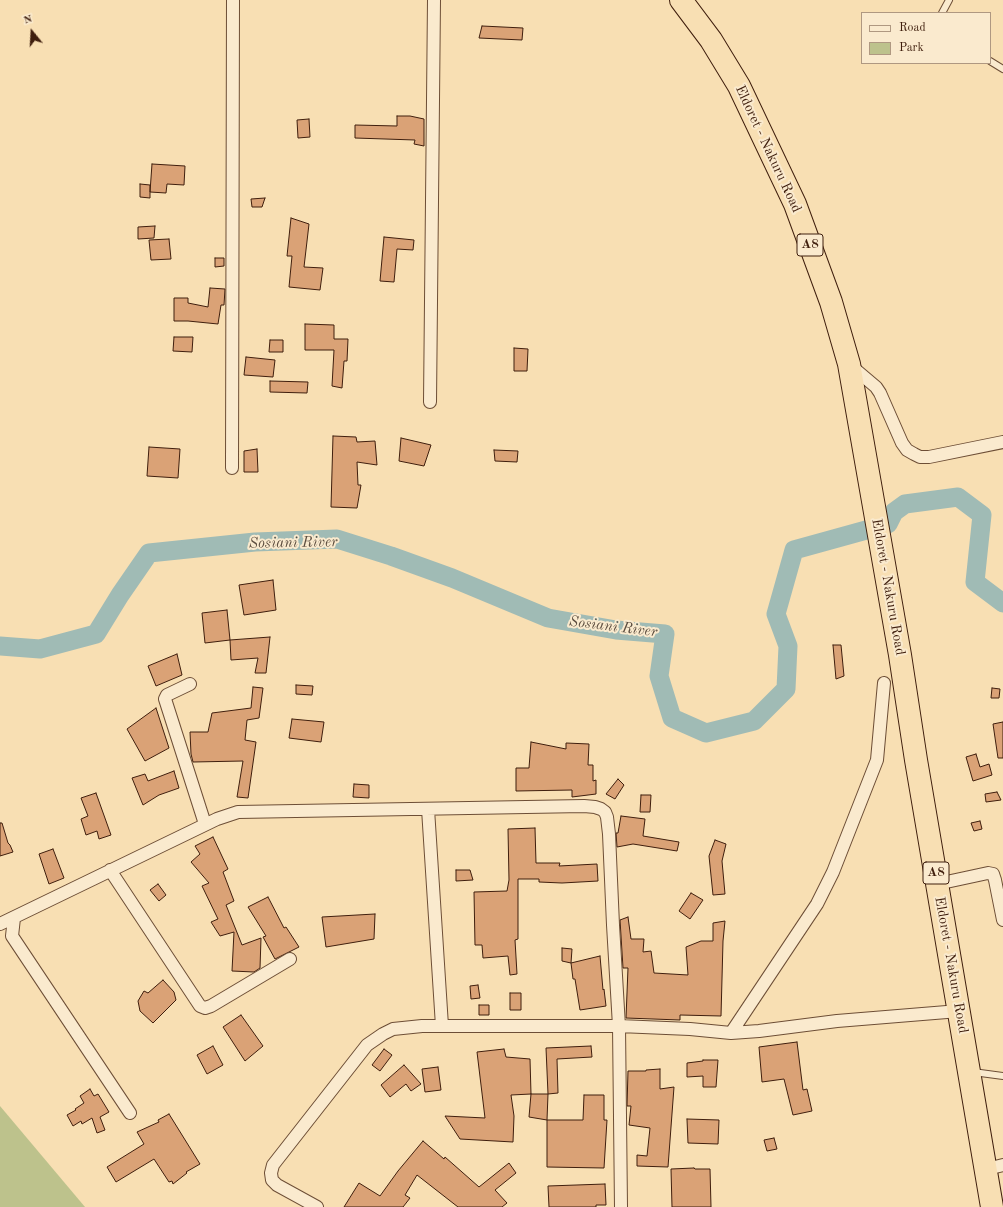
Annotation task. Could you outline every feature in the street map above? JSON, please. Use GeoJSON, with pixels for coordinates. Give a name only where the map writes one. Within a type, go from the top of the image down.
{"type":"FeatureCollection","features":[{"type":"Feature","properties":{"kind":"highway","name":"Eldoret - Nakuru Road"},"geometry":{"type":"LineString","coordinates":[[681,0],[710,40],[739,86],[795,204],[825,285],[849,364],[880,539],[969,1072],[995,1167],[992,1207]]}},
{"type":"Feature","properties":{"kind":"street"},"geometry":{"type":"LineString","coordinates":[[232,468],[233,0]]}},
{"type":"Feature","properties":{"kind":"street"},"geometry":{"type":"LineString","coordinates":[[430,402],[434,0]]}},
{"type":"Feature","properties":{"kind":"street"},"geometry":{"type":"LineString","coordinates":[[849,364],[876,387],[902,443],[907,450],[920,458],[1003,442]]}},
{"type":"Feature","properties":{"kind":"street"},"geometry":{"type":"LineString","coordinates":[[731,1033],[817,904],[833,872],[876,760],[884,683]]}},
{"type":"Feature","properties":{"kind":"street"},"geometry":{"type":"LineString","coordinates":[[190,684],[167,695],[165,699],[205,824]]}},
{"type":"Feature","properties":{"kind":"street"},"geometry":{"type":"LineString","coordinates":[[0,924],[205,824],[238,812],[595,807],[605,812],[609,824],[619,1026],[621,1207]]}},
{"type":"Feature","properties":{"kind":"street"},"geometry":{"type":"LineString","coordinates":[[428,809],[442,1026]]}},
{"type":"Feature","properties":{"kind":"street"},"geometry":{"type":"LineString","coordinates":[[110,870],[200,1006],[205,1008],[212,1006],[290,959]]}},
{"type":"Feature","properties":{"kind":"street"},"geometry":{"type":"LineString","coordinates":[[937,884],[988,873],[992,874],[995,880],[1003,920]]}},
{"type":"Feature","properties":{"kind":"street"},"geometry":{"type":"LineString","coordinates":[[14,918],[12,936],[130,1113]]}},
{"type":"Feature","properties":{"kind":"street"},"geometry":{"type":"LineString","coordinates":[[317,1207],[277,1185],[272,1180],[271,1173],[273,1165],[367,1045],[392,1029],[422,1026],[619,1026],[690,1029],[731,1033],[837,1021],[959,1011]]}},
{"type":"Feature","properties":{"kind":"lane"},"geometry":{"type":"LineString","coordinates":[[943,12],[949,0]]}},
{"type":"Feature","properties":{"kind":"lane"},"geometry":{"type":"LineString","coordinates":[[991,62],[1003,70]]}},
{"type":"Feature","properties":{"kind":"lane"},"geometry":{"type":"LineString","coordinates":[[969,1072],[1003,1076]]}},
{"type":"Feature","properties":{"kind":"green space"},"geometry":{"type":"Polygon","coordinates":[[[0,1106],[85,1207],[0,1207],[0,1106]]]}},
{"type":"Feature","properties":{"kind":"building"},"geometry":{"type":"Polygon","coordinates":[[[482,26],[523,28],[522,40],[479,38],[482,26]]]}},
{"type":"Feature","properties":{"kind":"building"},"geometry":{"type":"Polygon","coordinates":[[[397,116],[410,116],[424,119],[424,146],[414,144],[415,140],[355,138],[355,125],[397,126],[397,116]]]}},
{"type":"Feature","properties":{"kind":"building"},"geometry":{"type":"Polygon","coordinates":[[[309,119],[310,137],[298,138],[297,120],[309,119]]]}},
{"type":"Feature","properties":{"kind":"building"},"geometry":{"type":"Polygon","coordinates":[[[152,164],[185,166],[184,185],[167,184],[166,193],[150,192],[152,164]]]}},
{"type":"Feature","properties":{"kind":"building"},"geometry":{"type":"Polygon","coordinates":[[[140,184],[150,185],[150,198],[140,197],[140,184]]]}},
{"type":"Feature","properties":{"kind":"building"},"geometry":{"type":"Polygon","coordinates":[[[265,198],[262,207],[252,207],[251,199],[265,198]]]}},
{"type":"Feature","properties":{"kind":"building"},"geometry":{"type":"Polygon","coordinates":[[[291,218],[309,224],[304,267],[323,268],[320,290],[289,287],[292,256],[287,256],[291,218]]]}},
{"type":"Feature","properties":{"kind":"building"},"geometry":{"type":"Polygon","coordinates":[[[155,226],[154,238],[138,239],[138,227],[155,226]]]}},
{"type":"Feature","properties":{"kind":"building"},"geometry":{"type":"Polygon","coordinates":[[[384,237],[414,240],[413,250],[397,249],[394,282],[380,281],[384,237]]]}},
{"type":"Feature","properties":{"kind":"building"},"geometry":{"type":"Polygon","coordinates":[[[169,239],[171,259],[151,260],[149,240],[169,239]]]}},
{"type":"Feature","properties":{"kind":"building"},"geometry":{"type":"Polygon","coordinates":[[[215,258],[224,258],[224,266],[215,267],[215,258]]]}},
{"type":"Feature","properties":{"kind":"building"},"geometry":{"type":"Polygon","coordinates":[[[210,288],[225,289],[224,305],[221,305],[218,324],[174,321],[174,298],[188,298],[188,303],[208,307],[210,288]]]}},
{"type":"Feature","properties":{"kind":"building"},"geometry":{"type":"Polygon","coordinates":[[[305,324],[334,325],[334,339],[348,339],[347,361],[344,361],[342,388],[332,386],[334,350],[305,350],[305,324]]]}},
{"type":"Feature","properties":{"kind":"building"},"geometry":{"type":"Polygon","coordinates":[[[174,337],[193,337],[192,352],[173,351],[174,337]]]}},
{"type":"Feature","properties":{"kind":"building"},"geometry":{"type":"Polygon","coordinates":[[[270,340],[283,340],[283,352],[269,352],[270,340]]]}},
{"type":"Feature","properties":{"kind":"building"},"geometry":{"type":"Polygon","coordinates":[[[514,348],[528,349],[527,371],[514,371],[514,348]]]}},
{"type":"Feature","properties":{"kind":"building"},"geometry":{"type":"Polygon","coordinates":[[[246,357],[275,360],[273,377],[244,375],[246,357]]]}},
{"type":"Feature","properties":{"kind":"building"},"geometry":{"type":"Polygon","coordinates":[[[270,381],[308,382],[307,393],[270,392],[270,381]]]}},
{"type":"Feature","properties":{"kind":"building"},"geometry":{"type":"Polygon","coordinates":[[[333,436],[356,437],[357,442],[375,441],[377,465],[357,462],[358,485],[361,485],[357,508],[331,507],[333,436]]]}},
{"type":"Feature","properties":{"kind":"building"},"geometry":{"type":"Polygon","coordinates":[[[401,438],[431,445],[424,466],[399,461],[401,438]]]}},
{"type":"Feature","properties":{"kind":"building"},"geometry":{"type":"Polygon","coordinates":[[[149,447],[180,449],[178,478],[147,476],[149,447]]]}},
{"type":"Feature","properties":{"kind":"building"},"geometry":{"type":"Polygon","coordinates":[[[257,449],[258,472],[244,472],[244,451],[257,449]]]}},
{"type":"Feature","properties":{"kind":"building"},"geometry":{"type":"Polygon","coordinates":[[[494,450],[518,451],[517,462],[495,461],[494,450]]]}},
{"type":"Feature","properties":{"kind":"building"},"geometry":{"type":"Polygon","coordinates":[[[273,580],[276,610],[244,615],[239,585],[273,580]]]}},
{"type":"Feature","properties":{"kind":"building"},"geometry":{"type":"Polygon","coordinates":[[[227,610],[230,640],[205,643],[202,613],[227,610]]]}},
{"type":"Feature","properties":{"kind":"building"},"geometry":{"type":"Polygon","coordinates":[[[270,637],[266,673],[255,673],[258,658],[231,660],[230,640],[270,637]]]}},
{"type":"Feature","properties":{"kind":"building"},"geometry":{"type":"Polygon","coordinates":[[[833,645],[841,645],[844,676],[836,679],[833,645]]]}},
{"type":"Feature","properties":{"kind":"building"},"geometry":{"type":"Polygon","coordinates":[[[177,654],[182,675],[156,686],[148,666],[177,654]]]}},
{"type":"Feature","properties":{"kind":"building"},"geometry":{"type":"Polygon","coordinates":[[[296,685],[313,686],[312,695],[296,694],[296,685]]]}},
{"type":"Feature","properties":{"kind":"building"},"geometry":{"type":"Polygon","coordinates":[[[253,687],[263,688],[259,718],[247,720],[245,740],[256,742],[248,798],[237,797],[243,761],[193,762],[190,732],[208,732],[212,713],[251,708],[253,687]]]}},
{"type":"Feature","properties":{"kind":"building"},"geometry":{"type":"Polygon","coordinates":[[[992,688],[1000,689],[999,698],[991,698],[992,688]]]}},
{"type":"Feature","properties":{"kind":"building"},"geometry":{"type":"Polygon","coordinates":[[[156,708],[169,748],[145,761],[127,729],[156,708]]]}},
{"type":"Feature","properties":{"kind":"building"},"geometry":{"type":"Polygon","coordinates":[[[292,719],[324,722],[321,742],[289,738],[292,719]]]}},
{"type":"Feature","properties":{"kind":"building"},"geometry":{"type":"Polygon","coordinates":[[[1003,722],[1003,758],[998,758],[993,724],[1003,722]]]}},
{"type":"Feature","properties":{"kind":"building"},"geometry":{"type":"Polygon","coordinates":[[[531,742],[566,749],[566,743],[589,744],[588,765],[593,765],[593,781],[596,780],[596,794],[572,797],[572,790],[516,791],[516,768],[529,768],[531,742]]]}},
{"type":"Feature","properties":{"kind":"building"},"geometry":{"type":"Polygon","coordinates":[[[976,754],[980,767],[989,764],[992,775],[973,781],[966,757],[976,754]]]}},
{"type":"Feature","properties":{"kind":"building"},"geometry":{"type":"Polygon","coordinates":[[[174,771],[179,788],[159,795],[143,805],[132,778],[145,774],[148,781],[174,771]]]}},
{"type":"Feature","properties":{"kind":"building"},"geometry":{"type":"Polygon","coordinates":[[[618,779],[624,785],[615,799],[606,794],[618,779]]]}},
{"type":"Feature","properties":{"kind":"building"},"geometry":{"type":"Polygon","coordinates":[[[354,784],[369,785],[369,798],[353,797],[354,784]]]}},
{"type":"Feature","properties":{"kind":"building"},"geometry":{"type":"Polygon","coordinates":[[[997,792],[1001,800],[986,802],[985,794],[997,792]]]}},
{"type":"Feature","properties":{"kind":"building"},"geometry":{"type":"Polygon","coordinates":[[[96,793],[111,835],[99,839],[97,831],[86,835],[81,819],[88,816],[81,798],[96,793]]]}},
{"type":"Feature","properties":{"kind":"building"},"geometry":{"type":"Polygon","coordinates":[[[641,795],[651,795],[650,812],[640,812],[641,795]]]}},
{"type":"Feature","properties":{"kind":"building"},"geometry":{"type":"Polygon","coordinates":[[[621,816],[645,819],[643,836],[679,842],[677,851],[633,844],[617,847],[616,833],[618,833],[621,816]]]}},
{"type":"Feature","properties":{"kind":"building"},"geometry":{"type":"Polygon","coordinates":[[[980,821],[982,829],[974,831],[971,823],[980,821]]]}},
{"type":"Feature","properties":{"kind":"building"},"geometry":{"type":"Polygon","coordinates":[[[0,823],[2,823],[8,843],[13,852],[0,856],[0,823]]]}},
{"type":"Feature","properties":{"kind":"building"},"geometry":{"type":"Polygon","coordinates":[[[535,828],[536,863],[560,863],[559,866],[597,864],[598,881],[562,883],[539,882],[539,879],[518,879],[518,939],[515,940],[517,974],[510,975],[508,956],[483,958],[482,945],[475,945],[474,892],[507,891],[509,880],[508,829],[535,828]]]}},
{"type":"Feature","properties":{"kind":"building"},"geometry":{"type":"Polygon","coordinates":[[[213,837],[228,869],[223,872],[234,901],[226,905],[242,945],[261,938],[260,968],[254,972],[232,971],[234,932],[220,936],[211,922],[218,919],[202,886],[209,883],[191,862],[200,854],[195,846],[213,837]]]}},
{"type":"Feature","properties":{"kind":"building"},"geometry":{"type":"Polygon","coordinates":[[[715,840],[726,844],[722,861],[725,894],[713,895],[709,856],[715,840]]]}},
{"type":"Feature","properties":{"kind":"building"},"geometry":{"type":"Polygon","coordinates":[[[53,849],[64,878],[49,884],[39,854],[53,849]]]}},
{"type":"Feature","properties":{"kind":"building"},"geometry":{"type":"Polygon","coordinates":[[[456,870],[470,870],[473,880],[456,881],[456,870]]]}},
{"type":"Feature","properties":{"kind":"building"},"geometry":{"type":"Polygon","coordinates":[[[158,884],[166,895],[159,901],[150,890],[158,884]]]}},
{"type":"Feature","properties":{"kind":"building"},"geometry":{"type":"Polygon","coordinates":[[[691,893],[703,900],[690,919],[679,911],[691,893]]]}},
{"type":"Feature","properties":{"kind":"building"},"geometry":{"type":"Polygon","coordinates":[[[268,897],[284,928],[286,927],[299,947],[275,959],[263,937],[266,936],[248,907],[268,897]]]}},
{"type":"Feature","properties":{"kind":"building"},"geometry":{"type":"Polygon","coordinates":[[[375,914],[374,939],[326,947],[322,917],[375,914]]]}},
{"type":"Feature","properties":{"kind":"building"},"geometry":{"type":"Polygon","coordinates":[[[628,917],[631,939],[644,939],[643,952],[651,951],[654,973],[688,975],[686,947],[701,941],[713,941],[713,923],[725,921],[721,1016],[680,1015],[680,1020],[626,1018],[628,968],[623,968],[620,920],[628,917]]]}},
{"type":"Feature","properties":{"kind":"building"},"geometry":{"type":"Polygon","coordinates":[[[562,948],[572,949],[571,963],[562,961],[562,948]]]}},
{"type":"Feature","properties":{"kind":"building"},"geometry":{"type":"Polygon","coordinates":[[[600,956],[606,1006],[580,1010],[571,963],[600,956]]]}},
{"type":"Feature","properties":{"kind":"building"},"geometry":{"type":"Polygon","coordinates":[[[163,980],[174,992],[176,1000],[153,1023],[140,1011],[138,1001],[144,991],[148,993],[163,980]]]}},
{"type":"Feature","properties":{"kind":"building"},"geometry":{"type":"Polygon","coordinates":[[[478,985],[480,998],[471,999],[470,986],[478,985]]]}},
{"type":"Feature","properties":{"kind":"building"},"geometry":{"type":"Polygon","coordinates":[[[510,993],[521,993],[521,1010],[510,1010],[510,993]]]}},
{"type":"Feature","properties":{"kind":"building"},"geometry":{"type":"Polygon","coordinates":[[[479,1005],[489,1005],[489,1015],[479,1015],[479,1005]]]}},
{"type":"Feature","properties":{"kind":"building"},"geometry":{"type":"Polygon","coordinates":[[[241,1015],[263,1046],[245,1061],[223,1027],[241,1015]]]}},
{"type":"Feature","properties":{"kind":"building"},"geometry":{"type":"Polygon","coordinates":[[[797,1042],[803,1090],[807,1089],[812,1111],[793,1115],[784,1079],[762,1082],[759,1047],[797,1042]]]}},
{"type":"Feature","properties":{"kind":"building"},"geometry":{"type":"Polygon","coordinates":[[[213,1046],[223,1065],[207,1074],[197,1055],[213,1046]]]}},
{"type":"Feature","properties":{"kind":"building"},"geometry":{"type":"Polygon","coordinates":[[[591,1046],[592,1057],[557,1059],[558,1093],[548,1094],[546,1048],[591,1046]]]}},
{"type":"Feature","properties":{"kind":"building"},"geometry":{"type":"Polygon","coordinates":[[[384,1049],[392,1055],[380,1071],[372,1065],[384,1049]]]}},
{"type":"Feature","properties":{"kind":"building"},"geometry":{"type":"Polygon","coordinates":[[[504,1049],[506,1057],[530,1059],[531,1094],[511,1095],[514,1116],[513,1142],[460,1139],[445,1116],[485,1118],[477,1052],[504,1049]]]}},
{"type":"Feature","properties":{"kind":"building"},"geometry":{"type":"Polygon","coordinates":[[[703,1060],[718,1060],[716,1087],[703,1087],[703,1076],[687,1077],[687,1063],[703,1060]]]}},
{"type":"Feature","properties":{"kind":"building"},"geometry":{"type":"Polygon","coordinates":[[[404,1065],[421,1084],[411,1091],[406,1084],[390,1097],[381,1085],[404,1065]]]}},
{"type":"Feature","properties":{"kind":"building"},"geometry":{"type":"Polygon","coordinates":[[[438,1067],[441,1090],[425,1092],[422,1069],[438,1067]]]}},
{"type":"Feature","properties":{"kind":"building"},"geometry":{"type":"Polygon","coordinates":[[[660,1069],[660,1089],[674,1087],[668,1167],[637,1166],[637,1155],[647,1156],[650,1128],[629,1125],[631,1106],[627,1106],[628,1071],[660,1069]]]}},
{"type":"Feature","properties":{"kind":"building"},"geometry":{"type":"Polygon","coordinates":[[[90,1089],[94,1096],[98,1094],[109,1112],[100,1117],[105,1130],[97,1133],[92,1118],[82,1124],[81,1121],[73,1126],[67,1115],[84,1103],[80,1096],[90,1089]]]}},
{"type":"Feature","properties":{"kind":"building"},"geometry":{"type":"Polygon","coordinates":[[[531,1094],[548,1094],[547,1120],[529,1117],[531,1094]]]}},
{"type":"Feature","properties":{"kind":"building"},"geometry":{"type":"Polygon","coordinates":[[[584,1095],[604,1095],[604,1120],[607,1120],[604,1168],[547,1167],[547,1120],[583,1120],[584,1095]]]}},
{"type":"Feature","properties":{"kind":"building"},"geometry":{"type":"Polygon","coordinates":[[[169,1114],[200,1164],[186,1172],[187,1173],[173,1184],[172,1181],[169,1182],[154,1159],[116,1182],[107,1167],[144,1144],[137,1132],[159,1122],[158,1120],[169,1114]]]}},
{"type":"Feature","properties":{"kind":"building"},"geometry":{"type":"Polygon","coordinates":[[[687,1119],[719,1120],[718,1144],[688,1143],[687,1119]]]}},
{"type":"Feature","properties":{"kind":"building"},"geometry":{"type":"Polygon","coordinates":[[[774,1138],[777,1149],[767,1151],[764,1140],[774,1138]]]}},
{"type":"Feature","properties":{"kind":"building"},"geometry":{"type":"Polygon","coordinates":[[[423,1141],[444,1159],[445,1157],[479,1187],[509,1163],[516,1173],[495,1190],[507,1203],[502,1207],[458,1207],[417,1175],[405,1195],[410,1198],[403,1207],[344,1207],[359,1183],[380,1196],[398,1171],[423,1141]]]}},
{"type":"Feature","properties":{"kind":"building"},"geometry":{"type":"Polygon","coordinates":[[[671,1169],[710,1169],[711,1207],[672,1207],[671,1169]]]}},
{"type":"Feature","properties":{"kind":"building"},"geometry":{"type":"Polygon","coordinates":[[[605,1184],[606,1205],[596,1205],[596,1207],[549,1207],[548,1186],[605,1184]]]}},
{"type":"Feature","properties":{"kind":"waterway","name":"Sosiani River"},"geometry":{"type":"LineString","coordinates":[[0,646],[40,649],[96,634],[120,595],[149,553],[255,542],[337,539],[391,556],[452,578],[548,618],[616,630],[665,634],[659,676],[672,718],[706,733],[754,721],[786,689],[788,646],[776,614],[794,550],[888,524],[894,512],[905,504],[958,497],[982,515],[975,582],[1003,603]]}}]}
